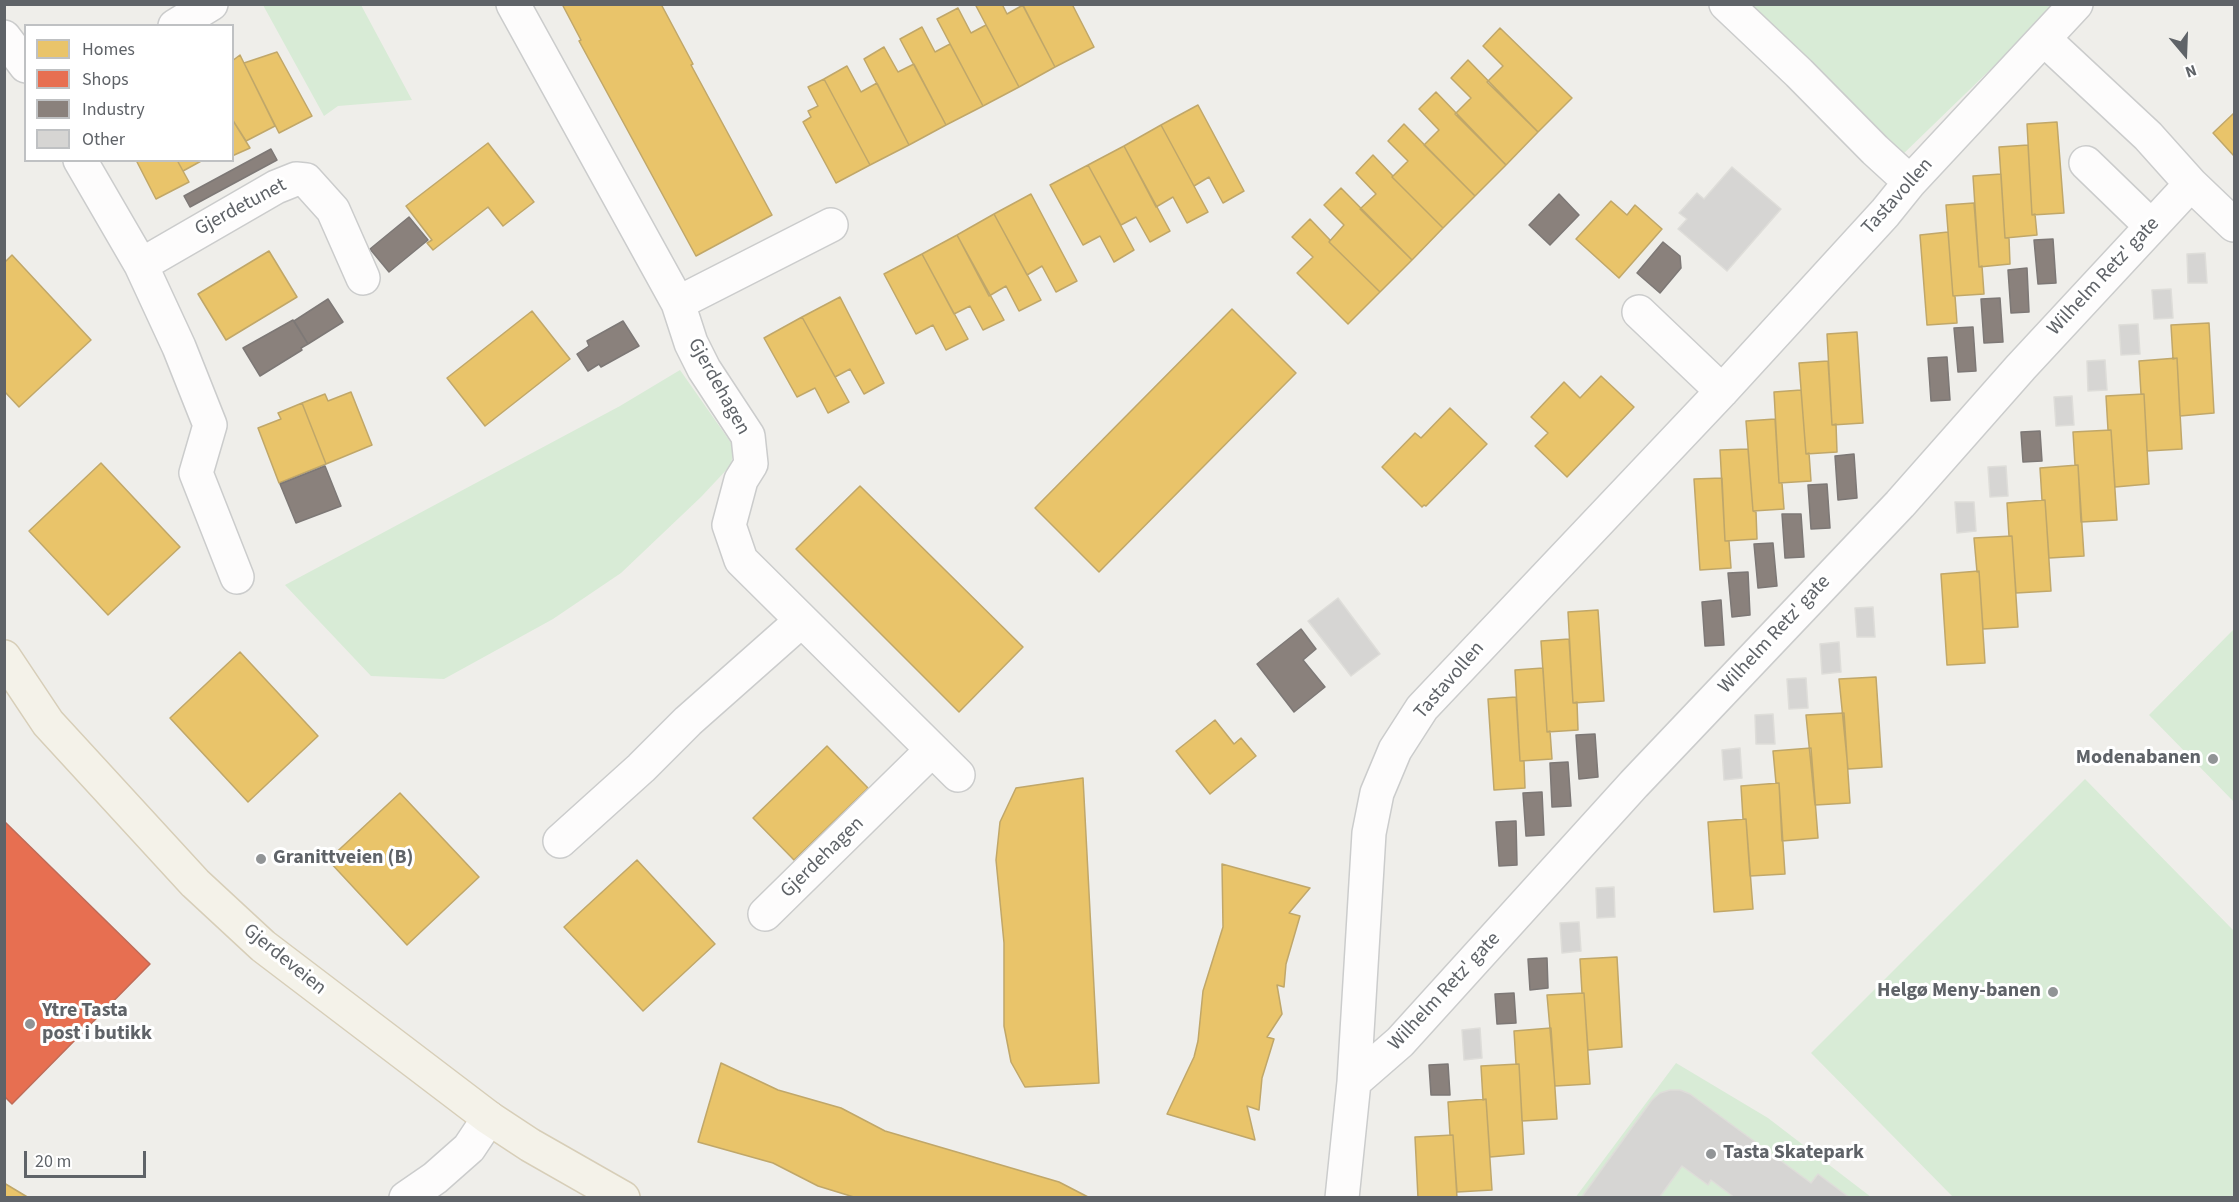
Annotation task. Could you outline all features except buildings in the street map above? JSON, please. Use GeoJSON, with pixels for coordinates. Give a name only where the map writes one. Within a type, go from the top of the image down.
{"type":"FeatureCollection","features":[{"type":"Feature","properties":{"kind":"main road","name":"Gjerdeveien"},"geometry":{"type":"LineString","coordinates":[[4,657],[48,723],[195,883],[263,946],[489,1118],[530,1145],[623,1197]]}},
{"type":"Feature","properties":{"kind":"street"},"geometry":{"type":"LineString","coordinates":[[178,24],[210,4]]}},
{"type":"Feature","properties":{"kind":"street","name":"Gjerdehagen"},"geometry":{"type":"LineString","coordinates":[[513,4],[678,303],[691,343],[704,369],[748,436],[751,464],[741,480],[729,525],[741,560],[958,775]]}},
{"type":"Feature","properties":{"kind":"street"},"geometry":{"type":"LineString","coordinates":[[1726,4],[1910,182]]}},
{"type":"Feature","properties":{"kind":"street","name":"Tastavollen"},"geometry":{"type":"LineString","coordinates":[[1342,1197],[1354,1082],[1369,833],[1377,793],[1395,750],[1422,708],[1722,391],[1885,213],[1910,182],[2076,4]]}},
{"type":"Feature","properties":{"kind":"street"},"geometry":{"type":"LineString","coordinates":[[4,37],[24,63]]}},
{"type":"Feature","properties":{"kind":"street"},"geometry":{"type":"LineString","coordinates":[[2044,39],[2148,136],[2191,184],[2235,225]]}},
{"type":"Feature","properties":{"kind":"street"},"geometry":{"type":"LineString","coordinates":[[81,162],[141,265],[179,347],[210,425],[196,472],[237,577]]}},
{"type":"Feature","properties":{"kind":"street"},"geometry":{"type":"LineString","coordinates":[[2086,163],[2151,226]]}},
{"type":"Feature","properties":{"kind":"street","name":"Gjerdetunet"},"geometry":{"type":"LineString","coordinates":[[141,265],[276,187],[296,179],[306,180],[333,210],[363,278]]}},
{"type":"Feature","properties":{"kind":"street","name":"Wilhelm Retz' gate"},"geometry":{"type":"LineString","coordinates":[[1354,1082],[1400,1042],[1634,784],[1900,504],[2014,375],[2191,184]]}},
{"type":"Feature","properties":{"kind":"street"},"geometry":{"type":"LineString","coordinates":[[678,303],[831,225]]}},
{"type":"Feature","properties":{"kind":"street"},"geometry":{"type":"LineString","coordinates":[[1639,312],[1722,391]]}},
{"type":"Feature","properties":{"kind":"street"},"geometry":{"type":"LineString","coordinates":[[560,841],[641,768],[688,721],[801,621]]}},
{"type":"Feature","properties":{"kind":"street","name":"Gjerdehagen"},"geometry":{"type":"LineString","coordinates":[[765,914],[932,750]]}},
{"type":"Feature","properties":{"kind":"street"},"geometry":{"type":"LineString","coordinates":[[406,1197],[435,1178],[469,1148],[489,1118]]}},
{"type":"Feature","properties":{"kind":"green space"},"geometry":{"type":"Polygon","coordinates":[[[1752,4],[2057,5],[1899,158],[1750,13],[1752,4]]]}},
{"type":"Feature","properties":{"kind":"green space"},"geometry":{"type":"Polygon","coordinates":[[[263,5],[361,5],[412,100],[338,106],[324,116],[263,5]]]}},
{"type":"Feature","properties":{"kind":"green space"},"geometry":{"type":"Polygon","coordinates":[[[680,370],[734,447],[731,465],[701,497],[621,573],[553,619],[444,679],[371,676],[285,585],[620,406],[680,370]]]}},
{"type":"Feature","properties":{"kind":"green space","name":"Modenabanen"},"geometry":{"type":"Polygon","coordinates":[[[2234,629],[2234,802],[2149,715],[2234,629]]]}},
{"type":"Feature","properties":{"kind":"green space","name":"Helgø Meny-banen"},"geometry":{"type":"Polygon","coordinates":[[[2085,779],[2234,931],[2234,1197],[1953,1197],[1811,1053],[2085,779]]]}},
{"type":"Feature","properties":{"kind":"green space","name":"Tasta Skatepark"},"geometry":{"type":"Polygon","coordinates":[[[1676,1063],[1768,1118],[1871,1197],[1575,1198],[1676,1063]]]}},
{"type":"Feature","properties":{"kind":"place","name":"Modenabanen"},"geometry":{"type":"Point","coordinates":[2213,759]}},
{"type":"Feature","properties":{"kind":"place","name":"Granittveien (B)"},"geometry":{"type":"Point","coordinates":[261,859]}},
{"type":"Feature","properties":{"kind":"place","name":"Helgø Meny-banen"},"geometry":{"type":"Point","coordinates":[2053,992]}},
{"type":"Feature","properties":{"kind":"place","name":"Ytre Tasta post i butikk"},"geometry":{"type":"Point","coordinates":[30,1024]}},
{"type":"Feature","properties":{"kind":"place","name":"Tasta Skatepark"},"geometry":{"type":"Point","coordinates":[1711,1154]}}]}
